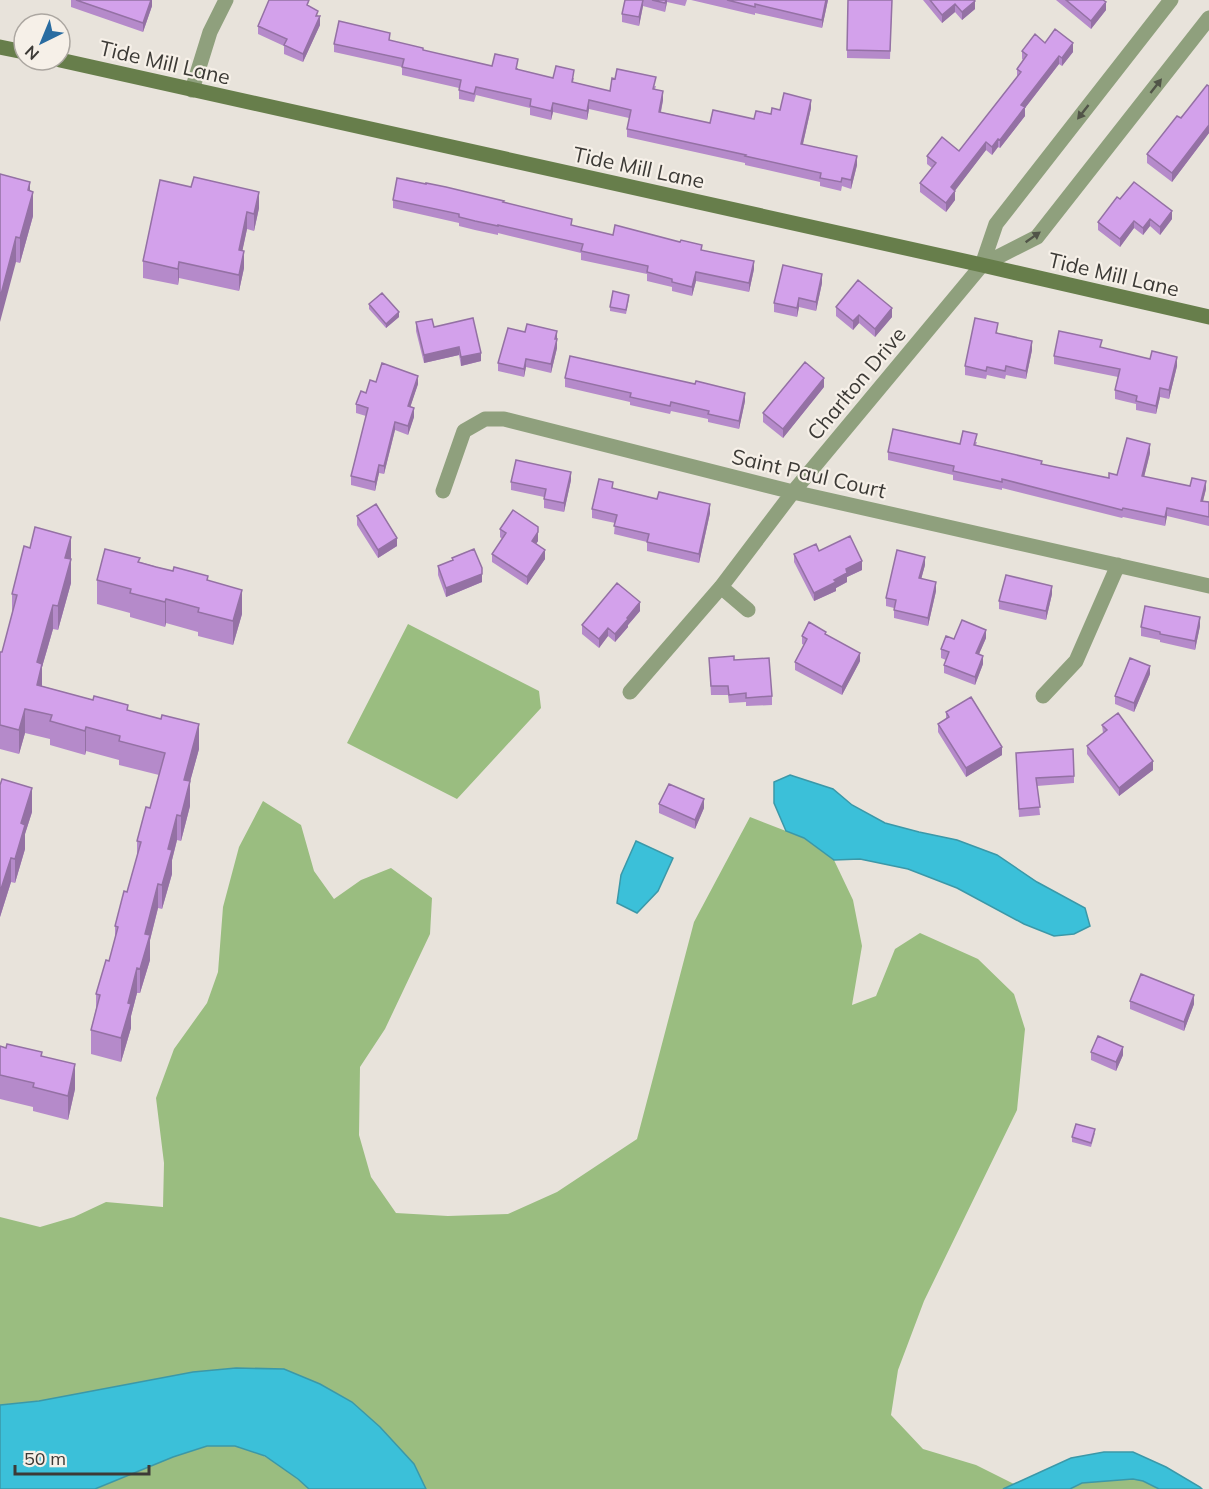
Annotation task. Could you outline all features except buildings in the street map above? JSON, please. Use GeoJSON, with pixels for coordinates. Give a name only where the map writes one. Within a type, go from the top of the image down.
{"type":"FeatureCollection","features":[{"type":"Feature","properties":{"kind":"street"},"geometry":{"type":"LineString","coordinates":[[192,90],[210,32],[226,0]]}},
{"type":"Feature","properties":{"kind":"street","name":"Charlton Drive"},"geometry":{"type":"LineString","coordinates":[[630,692],[721,587],[793,492],[982,265],[996,224],[1172,0]]}},
{"type":"Feature","properties":{"kind":"street","name":"Charlton Drive"},"geometry":{"type":"LineString","coordinates":[[982,265],[1037,237],[1209,18]]}},
{"type":"Feature","properties":{"kind":"street","name":"Tide Mill Lane"},"geometry":{"type":"LineString","coordinates":[[72,63],[1209,317]]}},
{"type":"Feature","properties":{"kind":"street","name":"Saint Paul Court"},"geometry":{"type":"LineString","coordinates":[[443,491],[464,431],[485,419],[504,419],[793,492],[1209,586]]}},
{"type":"Feature","properties":{"kind":"street"},"geometry":{"type":"LineString","coordinates":[[1043,696],[1076,661],[1118,565]]}},
{"type":"Feature","properties":{"kind":"street"},"geometry":{"type":"LineString","coordinates":[[721,587],[748,610]]}},
{"type":"Feature","properties":{"kind":"green space"},"geometry":{"type":"Polygon","coordinates":[[[408,624],[539,691],[541,708],[457,799],[347,743],[408,624]]]}},
{"type":"Feature","properties":{"kind":"green space"},"geometry":{"type":"Polygon","coordinates":[[[263,801],[301,825],[314,871],[334,899],[361,880],[391,868],[432,898],[430,934],[385,1029],[360,1067],[359,1135],[371,1177],[396,1213],[448,1216],[508,1214],[557,1192],[637,1139],[694,922],[750,817],[804,838],[834,860],[853,900],[862,946],[852,1005],[876,996],[895,949],[920,933],[978,959],[1014,994],[1025,1029],[1017,1110],[924,1301],[898,1370],[891,1415],[923,1449],[976,1465],[1014,1484],[1003,1489],[426,1489],[414,1464],[380,1427],[352,1402],[320,1384],[0,1405],[0,1217],[40,1227],[74,1217],[106,1202],[163,1207],[164,1163],[156,1098],[174,1049],[207,1003],[218,972],[223,907],[239,847],[263,801]]]}},
{"type":"Feature","properties":{"kind":"green space"},"geometry":{"type":"Polygon","coordinates":[[[207,1446],[236,1446],[266,1457],[309,1489],[95,1489],[173,1457],[207,1446]]]}},
{"type":"Feature","properties":{"kind":"green space"},"geometry":{"type":"Polygon","coordinates":[[[1133,1479],[1159,1489],[1070,1489],[1082,1483],[1133,1479]]]}},
{"type":"Feature","properties":{"kind":"water"},"geometry":{"type":"Polygon","coordinates":[[[790,775],[833,789],[852,805],[885,823],[957,840],[997,855],[1037,882],[1085,908],[1090,926],[1074,934],[1054,936],[1024,924],[957,888],[908,869],[860,859],[834,860],[804,838],[786,831],[774,803],[774,782],[790,775]]]}},
{"type":"Feature","properties":{"kind":"water"},"geometry":{"type":"Polygon","coordinates":[[[636,841],[673,858],[658,891],[637,913],[617,903],[621,875],[636,841]]]}},
{"type":"Feature","properties":{"kind":"water"},"geometry":{"type":"Polygon","coordinates":[[[236,1368],[284,1369],[320,1384],[352,1402],[380,1427],[414,1464],[426,1489],[309,1489],[265,1456],[235,1446],[207,1446],[173,1457],[95,1489],[0,1489],[0,1405],[39,1401],[193,1372],[236,1368]]]}},
{"type":"Feature","properties":{"kind":"water"},"geometry":{"type":"Polygon","coordinates":[[[1104,1452],[1133,1452],[1166,1467],[1202,1489],[1159,1489],[1133,1479],[1082,1483],[1070,1489],[1003,1489],[1071,1458],[1104,1452]]]}}]}
